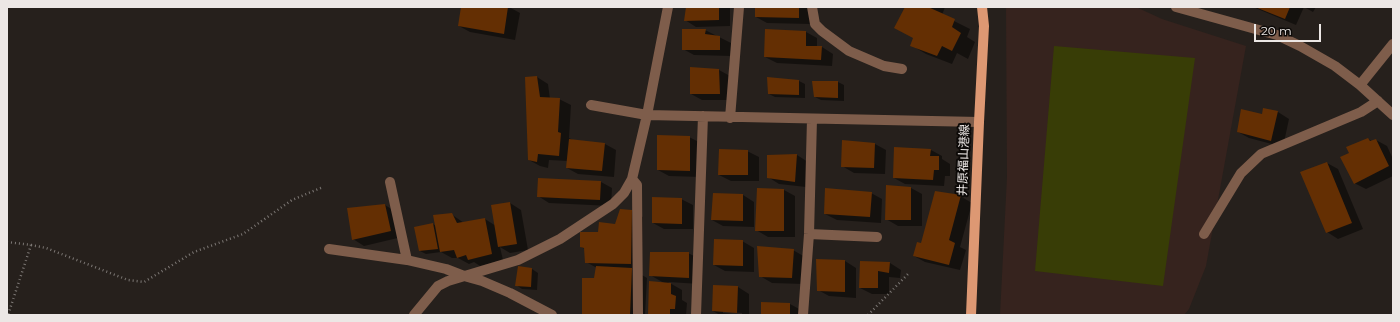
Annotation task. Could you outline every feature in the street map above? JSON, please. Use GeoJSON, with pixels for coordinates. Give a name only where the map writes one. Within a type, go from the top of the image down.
{"type":"FeatureCollection","features":[{"type":"Feature","properties":{"kind":"main road","name":"井原福山港線"},"geometry":{"type":"LineString","coordinates":[[971,315],[984,26],[982,7]]}},
{"type":"Feature","properties":{"kind":"street"},"geometry":{"type":"LineString","coordinates":[[414,315],[438,286],[448,280],[518,260],[560,239],[612,204],[624,193],[632,180],[647,115],[668,7]]}},
{"type":"Feature","properties":{"kind":"street"},"geometry":{"type":"LineString","coordinates":[[730,118],[739,7]]}},
{"type":"Feature","properties":{"kind":"street"},"geometry":{"type":"LineString","coordinates":[[812,7],[815,24],[849,51],[884,66],[902,69]]}},
{"type":"Feature","properties":{"kind":"street"},"geometry":{"type":"LineString","coordinates":[[1176,7],[1208,11],[1283,38],[1300,46],[1335,66],[1360,85],[1393,115]]}},
{"type":"Feature","properties":{"kind":"street"},"geometry":{"type":"LineString","coordinates":[[1360,85],[1393,44]]}},
{"type":"Feature","properties":{"kind":"street"},"geometry":{"type":"LineString","coordinates":[[1204,234],[1241,173],[1248,165],[1262,154],[1360,112],[1378,102]]}},
{"type":"Feature","properties":{"kind":"street"},"geometry":{"type":"LineString","coordinates":[[591,104],[647,115],[730,118],[979,122]]}},
{"type":"Feature","properties":{"kind":"street"},"geometry":{"type":"LineString","coordinates":[[696,315],[703,116]]}},
{"type":"Feature","properties":{"kind":"street"},"geometry":{"type":"LineString","coordinates":[[804,315],[810,234],[812,119]]}},
{"type":"Feature","properties":{"kind":"street"},"geometry":{"type":"LineString","coordinates":[[632,180],[637,185],[638,199],[638,315]]}},
{"type":"Feature","properties":{"kind":"street"},"geometry":{"type":"LineString","coordinates":[[390,182],[407,260]]}},
{"type":"Feature","properties":{"kind":"street"},"geometry":{"type":"LineString","coordinates":[[810,234],[877,237]]}},
{"type":"Feature","properties":{"kind":"street"},"geometry":{"type":"LineString","coordinates":[[329,249],[434,265],[489,284],[552,315]]}},
{"type":"Feature","properties":{"kind":"path"},"geometry":{"type":"LineString","coordinates":[[7,242],[46,248],[128,280],[144,282],[194,252],[243,234],[292,200],[323,187]]}},
{"type":"Feature","properties":{"kind":"path"},"geometry":{"type":"LineString","coordinates":[[8,315],[31,245]]}},
{"type":"Feature","properties":{"kind":"path"},"geometry":{"type":"LineString","coordinates":[[868,315],[909,273]]}},
{"type":"Feature","properties":{"kind":"shaded area"},"geometry":{"type":"Polygon","coordinates":[[[1006,7],[1136,7],[1162,19],[1246,46],[1206,266],[1189,309],[1184,315],[1000,315],[1007,177],[1006,7]]]}},
{"type":"Feature","properties":{"kind":"green space"},"geometry":{"type":"Polygon","coordinates":[[[1054,46],[1195,58],[1163,286],[1035,271],[1054,46]]]}},
{"type":"Feature","properties":{"kind":"building"},"geometry":{"type":"Polygon","coordinates":[[[461,7],[508,7],[504,34],[458,26],[461,7]]]}},
{"type":"Feature","properties":{"kind":"building"},"geometry":{"type":"Polygon","coordinates":[[[686,7],[719,7],[719,20],[684,21],[686,7]]]}},
{"type":"Feature","properties":{"kind":"building"},"geometry":{"type":"Polygon","coordinates":[[[755,7],[799,7],[799,18],[755,17],[755,7]]]}},
{"type":"Feature","properties":{"kind":"building"},"geometry":{"type":"Polygon","coordinates":[[[905,7],[928,7],[955,19],[952,27],[961,33],[952,51],[942,46],[937,56],[910,46],[913,38],[894,28],[905,7]]]}},
{"type":"Feature","properties":{"kind":"building"},"geometry":{"type":"Polygon","coordinates":[[[1255,7],[1290,7],[1285,19],[1255,7]]]}},
{"type":"Feature","properties":{"kind":"building"},"geometry":{"type":"Polygon","coordinates":[[[682,29],[706,29],[705,34],[720,36],[720,50],[682,50],[682,29]]]}},
{"type":"Feature","properties":{"kind":"building"},"geometry":{"type":"Polygon","coordinates":[[[765,29],[806,31],[806,46],[822,46],[821,60],[764,57],[765,29]]]}},
{"type":"Feature","properties":{"kind":"building"},"geometry":{"type":"Polygon","coordinates":[[[690,67],[719,69],[720,94],[690,94],[690,67]]]}},
{"type":"Feature","properties":{"kind":"building"},"geometry":{"type":"Polygon","coordinates":[[[537,76],[540,97],[560,98],[558,132],[561,133],[559,156],[538,154],[537,162],[528,160],[525,77],[537,76]]]}},
{"type":"Feature","properties":{"kind":"building"},"geometry":{"type":"Polygon","coordinates":[[[767,77],[799,80],[799,95],[768,94],[767,77]]]}},
{"type":"Feature","properties":{"kind":"building"},"geometry":{"type":"Polygon","coordinates":[[[812,81],[838,81],[838,98],[814,97],[812,81]]]}},
{"type":"Feature","properties":{"kind":"building"},"geometry":{"type":"Polygon","coordinates":[[[1263,108],[1278,111],[1271,141],[1237,132],[1241,109],[1262,114],[1263,108]]]}},
{"type":"Feature","properties":{"kind":"building"},"geometry":{"type":"Polygon","coordinates":[[[657,135],[690,136],[690,171],[657,170],[657,135]]]}},
{"type":"Feature","properties":{"kind":"building"},"geometry":{"type":"Polygon","coordinates":[[[1368,138],[1370,141],[1376,139],[1389,166],[1354,184],[1340,157],[1349,153],[1346,147],[1368,138]]]}},
{"type":"Feature","properties":{"kind":"building"},"geometry":{"type":"Polygon","coordinates":[[[569,139],[605,143],[602,171],[566,168],[569,139]]]}},
{"type":"Feature","properties":{"kind":"building"},"geometry":{"type":"Polygon","coordinates":[[[842,140],[875,143],[874,168],[841,167],[842,140]]]}},
{"type":"Feature","properties":{"kind":"building"},"geometry":{"type":"Polygon","coordinates":[[[894,147],[931,149],[930,156],[939,156],[939,170],[934,170],[933,180],[893,178],[894,147]]]}},
{"type":"Feature","properties":{"kind":"building"},"geometry":{"type":"Polygon","coordinates":[[[719,149],[748,150],[748,175],[718,175],[719,149]]]}},
{"type":"Feature","properties":{"kind":"building"},"geometry":{"type":"Polygon","coordinates":[[[797,154],[795,182],[767,178],[767,155],[797,154]]]}},
{"type":"Feature","properties":{"kind":"building"},"geometry":{"type":"Polygon","coordinates":[[[1327,162],[1352,223],[1326,233],[1300,172],[1327,162]]]}},
{"type":"Feature","properties":{"kind":"building"},"geometry":{"type":"Polygon","coordinates":[[[538,178],[601,181],[600,200],[537,197],[538,178]]]}},
{"type":"Feature","properties":{"kind":"building"},"geometry":{"type":"Polygon","coordinates":[[[886,185],[911,187],[911,220],[885,220],[886,185]]]}},
{"type":"Feature","properties":{"kind":"building"},"geometry":{"type":"Polygon","coordinates":[[[757,188],[784,189],[784,231],[755,231],[757,188]]]}},
{"type":"Feature","properties":{"kind":"building"},"geometry":{"type":"Polygon","coordinates":[[[825,188],[872,192],[870,217],[824,214],[825,188]]]}},
{"type":"Feature","properties":{"kind":"building"},"geometry":{"type":"Polygon","coordinates":[[[935,191],[961,195],[949,240],[955,243],[949,265],[913,256],[917,242],[921,243],[935,191]]]}},
{"type":"Feature","properties":{"kind":"building"},"geometry":{"type":"Polygon","coordinates":[[[713,193],[743,194],[743,221],[711,220],[713,193]]]}},
{"type":"Feature","properties":{"kind":"building"},"geometry":{"type":"Polygon","coordinates":[[[652,197],[682,198],[682,224],[652,223],[652,197]]]}},
{"type":"Feature","properties":{"kind":"building"},"geometry":{"type":"Polygon","coordinates":[[[510,202],[517,244],[498,247],[491,205],[510,202]]]}},
{"type":"Feature","properties":{"kind":"building"},"geometry":{"type":"Polygon","coordinates":[[[385,204],[391,231],[352,240],[347,208],[385,204]]]}},
{"type":"Feature","properties":{"kind":"building"},"geometry":{"type":"Polygon","coordinates":[[[620,209],[632,210],[631,264],[585,263],[584,248],[580,247],[580,232],[598,232],[599,222],[615,224],[620,209]]]}},
{"type":"Feature","properties":{"kind":"building"},"geometry":{"type":"Polygon","coordinates":[[[452,213],[457,223],[485,218],[492,254],[468,260],[466,255],[457,258],[454,250],[440,252],[433,215],[452,213]]]}},
{"type":"Feature","properties":{"kind":"building"},"geometry":{"type":"Polygon","coordinates":[[[433,223],[438,249],[419,251],[414,227],[433,223]]]}},
{"type":"Feature","properties":{"kind":"building"},"geometry":{"type":"Polygon","coordinates":[[[714,239],[743,240],[743,266],[713,265],[714,239]]]}},
{"type":"Feature","properties":{"kind":"building"},"geometry":{"type":"Polygon","coordinates":[[[757,246],[794,249],[792,278],[759,277],[757,246]]]}},
{"type":"Feature","properties":{"kind":"building"},"geometry":{"type":"Polygon","coordinates":[[[650,252],[689,252],[689,278],[649,276],[650,252]]]}},
{"type":"Feature","properties":{"kind":"building"},"geometry":{"type":"Polygon","coordinates":[[[816,259],[845,260],[845,292],[817,291],[816,259]]]}},
{"type":"Feature","properties":{"kind":"building"},"geometry":{"type":"Polygon","coordinates":[[[860,261],[890,262],[889,273],[878,271],[878,288],[859,288],[860,261]]]}},
{"type":"Feature","properties":{"kind":"building"},"geometry":{"type":"Polygon","coordinates":[[[518,266],[532,268],[531,287],[515,286],[518,266]]]}},
{"type":"Feature","properties":{"kind":"building"},"geometry":{"type":"Polygon","coordinates":[[[596,266],[632,268],[630,315],[582,315],[582,278],[594,278],[596,266]]]}},
{"type":"Feature","properties":{"kind":"building"},"geometry":{"type":"Polygon","coordinates":[[[649,281],[671,283],[671,294],[676,296],[675,309],[670,309],[670,315],[648,315],[649,281]]]}},
{"type":"Feature","properties":{"kind":"building"},"geometry":{"type":"Polygon","coordinates":[[[713,285],[738,286],[737,313],[712,311],[713,285]]]}},
{"type":"Feature","properties":{"kind":"building"},"geometry":{"type":"Polygon","coordinates":[[[761,302],[790,303],[790,315],[761,315],[761,302]]]}}]}
